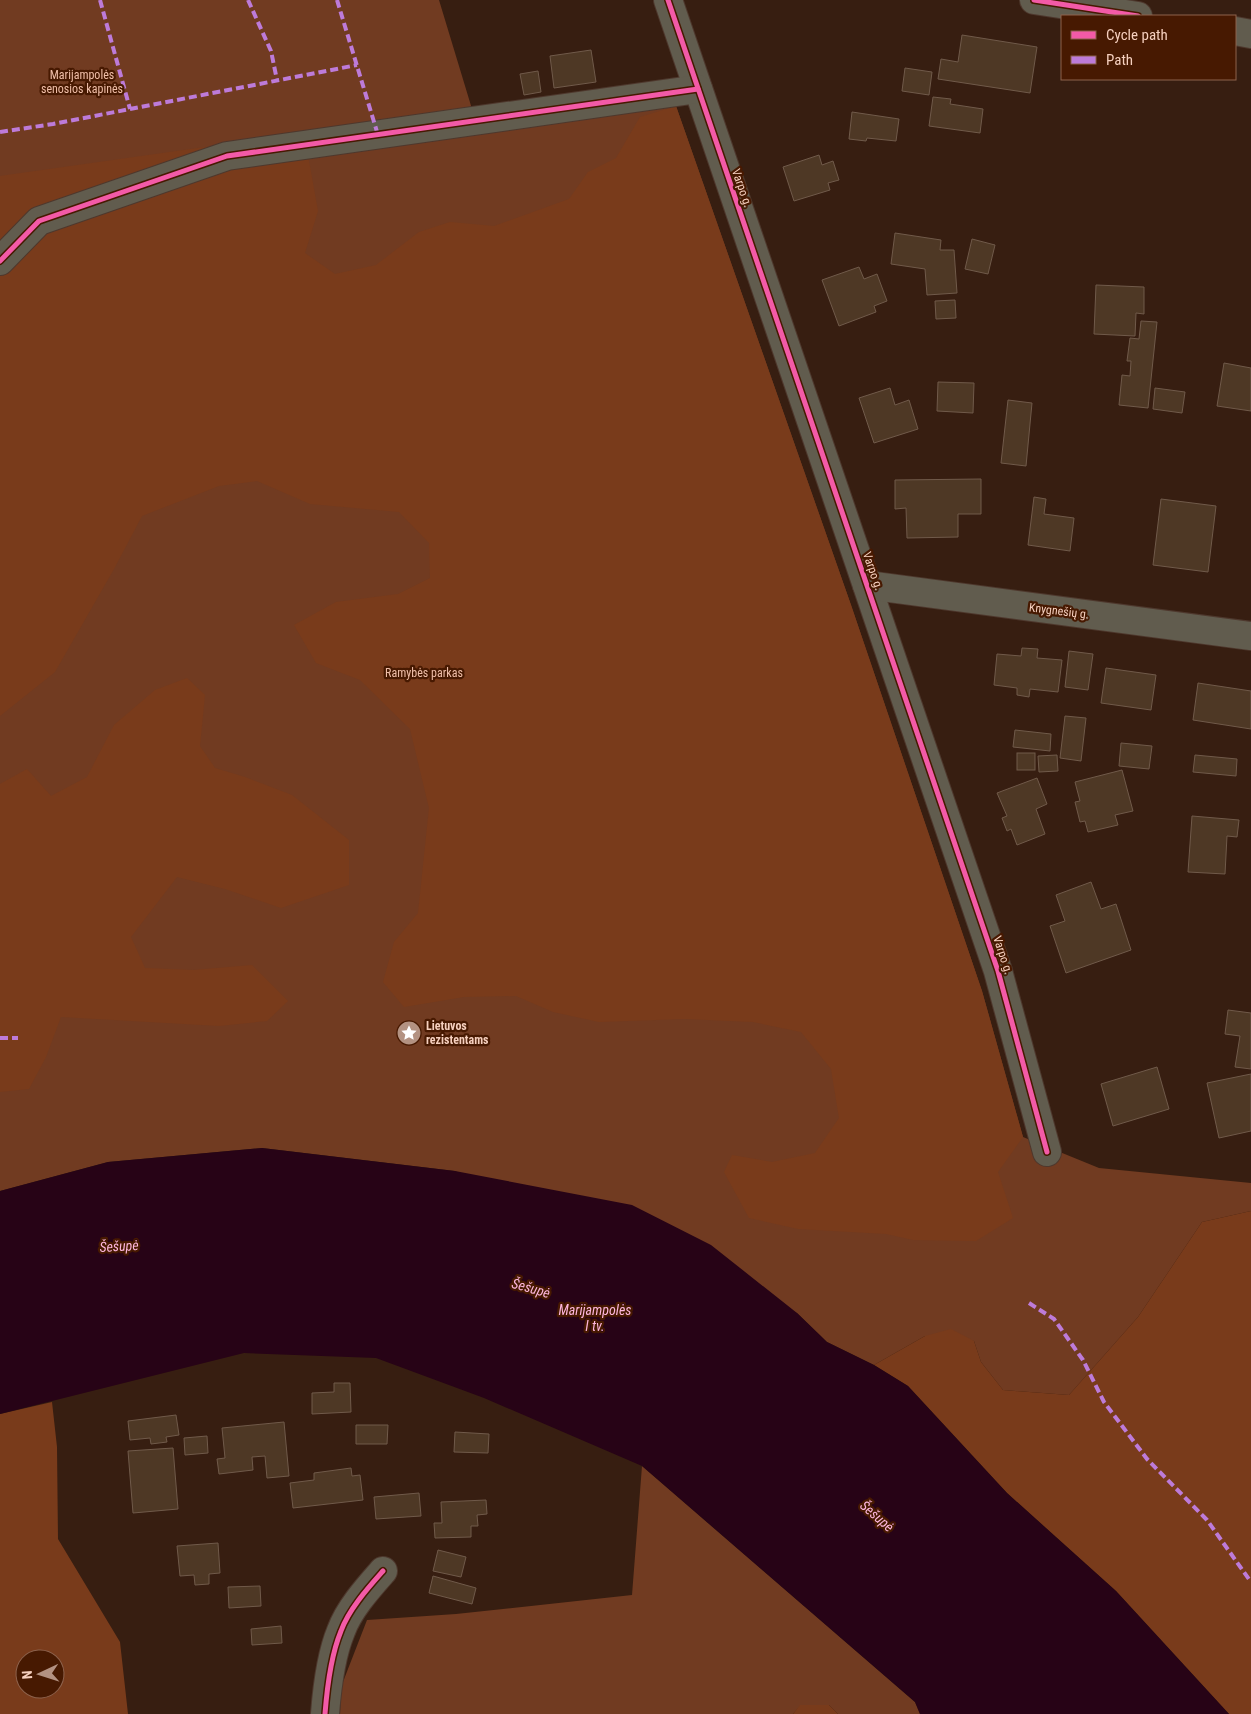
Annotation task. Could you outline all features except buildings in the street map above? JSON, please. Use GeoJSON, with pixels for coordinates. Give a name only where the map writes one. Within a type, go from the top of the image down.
{"type":"FeatureCollection","features":[{"type":"Feature","properties":{"kind":"street","name":"Varpo g."},"geometry":{"type":"LineString","coordinates":[[668,0],[998,971],[1047,1152]]}},
{"type":"Feature","properties":{"kind":"street"},"geometry":{"type":"LineString","coordinates":[[1034,0],[1132,15]]}},
{"type":"Feature","properties":{"kind":"street"},"geometry":{"type":"LineString","coordinates":[[1236,32],[1251,34]]}},
{"type":"Feature","properties":{"kind":"street"},"geometry":{"type":"LineString","coordinates":[[0,260],[39,221],[226,156],[698,89]]}},
{"type":"Feature","properties":{"kind":"street","name":"Knygnešių g."},"geometry":{"type":"LineString","coordinates":[[867,586],[1251,636]]}},
{"type":"Feature","properties":{"kind":"street"},"geometry":{"type":"LineString","coordinates":[[325,1714],[327,1683],[341,1630],[362,1595],[383,1571]]}},
{"type":"Feature","properties":{"kind":"green space","name":"Ramybės parkas"},"geometry":{"type":"Polygon","coordinates":[[[0,0],[439,0],[472,109],[676,106],[851,605],[982,991],[1023,1137],[1099,1168],[1251,1183],[1251,1211],[1202,1222],[1138,1317],[1069,1395],[1003,1390],[981,1362],[974,1341],[925,1336],[874,1365],[827,1342],[797,1313],[455,1171],[262,1148],[108,1162],[0,1191],[0,0]]]}},
{"type":"Feature","properties":{"kind":"green space","name":"Ramybės parkas"},"geometry":{"type":"Polygon","coordinates":[[[676,106],[851,605],[982,991],[1023,1137],[998,1172],[1013,1218],[976,1241],[913,1240],[886,1234],[798,1229],[749,1218],[724,1172],[732,1155],[772,1162],[815,1153],[839,1118],[831,1069],[801,1032],[753,1022],[685,1019],[599,1022],[553,1012],[516,996],[464,997],[404,1007],[383,982],[394,942],[418,913],[429,808],[410,729],[360,680],[316,663],[294,625],[336,602],[398,594],[430,578],[429,543],[399,512],[310,504],[257,481],[219,486],[142,516],[55,672],[0,716],[0,176],[304,133],[318,211],[305,253],[335,274],[376,265],[419,232],[450,222],[494,226],[569,199],[588,172],[616,158],[640,117],[676,106]]]}},
{"type":"Feature","properties":{"kind":"green space"},"geometry":{"type":"Polygon","coordinates":[[[187,678],[205,695],[200,746],[215,768],[292,795],[349,840],[349,885],[281,908],[225,889],[177,877],[131,937],[145,968],[193,970],[252,965],[288,1001],[267,1021],[219,1026],[61,1017],[46,1057],[29,1089],[0,1092],[0,784],[27,769],[51,796],[87,777],[114,725],[155,690],[187,678]]]}},
{"type":"Feature","properties":{"kind":"green space"},"geometry":{"type":"Polygon","coordinates":[[[1251,1211],[1251,1714],[1229,1714],[1116,1591],[1007,1493],[908,1386],[874,1365],[925,1336],[951,1329],[974,1341],[981,1362],[1003,1390],[1069,1395],[1138,1317],[1202,1222],[1251,1211]]]}},
{"type":"Feature","properties":{"kind":"green space"},"geometry":{"type":"Polygon","coordinates":[[[52,1402],[57,1447],[58,1539],[120,1642],[128,1714],[0,1714],[0,1414],[52,1402]]]}},
{"type":"Feature","properties":{"kind":"green space"},"geometry":{"type":"Polygon","coordinates":[[[642,1466],[915,1702],[920,1714],[838,1714],[829,1705],[801,1705],[793,1714],[340,1714],[341,1687],[367,1620],[456,1614],[632,1595],[642,1466]]]}},
{"type":"Feature","properties":{"kind":"green space"},"geometry":{"type":"Polygon","coordinates":[[[800,1705],[829,1705],[838,1714],[793,1714],[800,1705]]]}},
{"type":"Feature","properties":{"kind":"water","name":"Marijampolės I tv."},"geometry":{"type":"Polygon","coordinates":[[[262,1148],[455,1171],[632,1205],[711,1245],[797,1313],[827,1342],[874,1365],[908,1386],[1007,1493],[1116,1591],[1229,1714],[920,1714],[915,1702],[642,1466],[484,1398],[376,1358],[244,1353],[0,1414],[0,1191],[108,1162],[262,1148]]]}},
{"type":"Feature","properties":{"kind":"marked path"},"geometry":{"type":"LineString","coordinates":[[100,0],[130,109]]}},
{"type":"Feature","properties":{"kind":"marked path"},"geometry":{"type":"LineString","coordinates":[[248,0],[271,51],[277,80]]}},
{"type":"Feature","properties":{"kind":"marked path"},"geometry":{"type":"LineString","coordinates":[[337,0],[378,135]]}},
{"type":"Feature","properties":{"kind":"marked path"},"geometry":{"type":"LineString","coordinates":[[0,132],[53,124],[357,65]]}},
{"type":"Feature","properties":{"kind":"marked path"},"geometry":{"type":"LineString","coordinates":[[0,1038],[18,1038]]}},
{"type":"Feature","properties":{"kind":"marked path"},"geometry":{"type":"LineString","coordinates":[[1029,1303],[1054,1319],[1083,1360],[1104,1402],[1147,1459],[1207,1520],[1251,1582]]}},
{"type":"Feature","properties":{"kind":"cycle path"},"geometry":{"type":"LineString","coordinates":[[668,0],[998,971],[1047,1152]]}},
{"type":"Feature","properties":{"kind":"cycle path"},"geometry":{"type":"LineString","coordinates":[[1034,0],[1132,15]]}},
{"type":"Feature","properties":{"kind":"cycle path"},"geometry":{"type":"LineString","coordinates":[[0,261],[39,221],[227,156],[698,89]]}},
{"type":"Feature","properties":{"kind":"cycle path"},"geometry":{"type":"LineString","coordinates":[[325,1714],[332,1661],[344,1623],[365,1592],[383,1571]]}},
{"type":"Feature","properties":{"kind":"place","name":"Lietuvos rezistentams"},"geometry":{"type":"Point","coordinates":[409,1033]}},
{"type":"Feature","properties":{"kind":"park label","name":"Marijampolės senosios kapinės"},"geometry":{"type":"Point","coordinates":[82,82]}},
{"type":"Feature","properties":{"kind":"water label","name":"Šešupė"},"geometry":{"type":"Point","coordinates":[119,1246]}},
{"type":"Feature","properties":{"kind":"water label","name":"Šešupė"},"geometry":{"type":"Point","coordinates":[531,1288]}},
{"type":"Feature","properties":{"kind":"water label","name":"Šešupė"},"geometry":{"type":"Point","coordinates":[877,1516]}}]}
